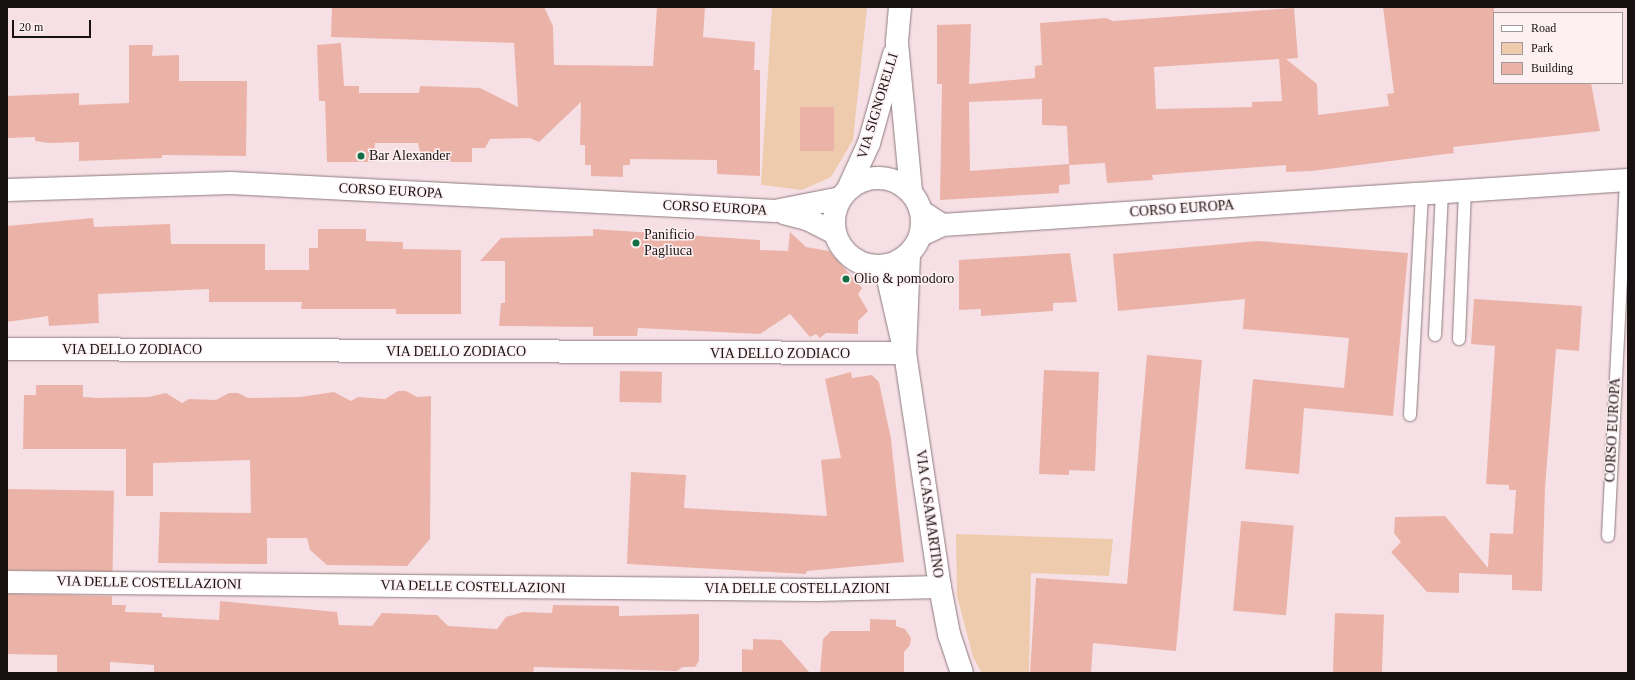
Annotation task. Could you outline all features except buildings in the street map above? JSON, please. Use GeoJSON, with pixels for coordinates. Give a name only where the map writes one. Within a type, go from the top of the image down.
{"type":"FeatureCollection","features":[{"type":"Feature","properties":{"kind":"street","name":"VIA SIGNORELLI"},"geometry":{"type":"LineString","coordinates":[[900,7],[897,44],[911,191]]}},
{"type":"Feature","properties":{"kind":"street","name":"VIA SIGNORELLI"},"geometry":{"type":"LineString","coordinates":[[844,194],[869,143],[897,44]]}},
{"type":"Feature","properties":{"kind":"street"},"geometry":{"type":"LineString","coordinates":[[922,212],[921,235],[909,255],[885,266],[872,267],[854,259],[840,245],[835,233],[834,215],[844,194],[863,180],[880,177],[897,181],[911,191],[922,212],[942,225]]}},
{"type":"Feature","properties":{"kind":"street","name":"CORSO EUROPA"},"geometry":{"type":"LineString","coordinates":[[921,235],[942,225],[1627,180]]}},
{"type":"Feature","properties":{"kind":"street","name":"CORSO EUROPA"},"geometry":{"type":"LineString","coordinates":[[7,190],[231,183],[775,211],[807,219],[835,233]]}},
{"type":"Feature","properties":{"kind":"street","name":"CORSO EUROPA"},"geometry":{"type":"LineString","coordinates":[[775,211],[844,194]]}},
{"type":"Feature","properties":{"kind":"street","name":"VIA CASAMARTINO"},"geometry":{"type":"LineString","coordinates":[[905,353],[909,255]]}},
{"type":"Feature","properties":{"kind":"street","name":"VIA CASAMARTINO"},"geometry":{"type":"LineString","coordinates":[[885,266],[905,353],[940,587],[949,634],[962,673]]}},
{"type":"Feature","properties":{"kind":"street","name":"VIA DELLO ZODIACO"},"geometry":{"type":"LineString","coordinates":[[7,349],[905,353]]}},
{"type":"Feature","properties":{"kind":"street","name":"VIA DELLE COSTELLAZIONI"},"geometry":{"type":"LineString","coordinates":[[7,582],[817,590],[940,587]]}},
{"type":"Feature","properties":{"kind":"lane","name":"CORSO EUROPA"},"geometry":{"type":"LineString","coordinates":[[1608,536],[1627,180]]}},
{"type":"Feature","properties":{"kind":"lane"},"geometry":{"type":"LineString","coordinates":[[1459,339],[1465,190]]}},
{"type":"Feature","properties":{"kind":"lane"},"geometry":{"type":"LineString","coordinates":[[1432,193],[1435,335]]}},
{"type":"Feature","properties":{"kind":"lane"},"geometry":{"type":"LineString","coordinates":[[1410,415],[1432,193]]}},
{"type":"Feature","properties":{"kind":"green space"},"geometry":{"type":"Polygon","coordinates":[[[772,7],[867,7],[853,140],[831,177],[802,190],[761,185],[772,7]]]}},
{"type":"Feature","properties":{"kind":"green space"},"geometry":{"type":"Polygon","coordinates":[[[956,534],[1113,539],[1109,576],[1031,573],[1029,673],[982,673],[973,657],[957,596],[956,534]]]}},
{"type":"Feature","properties":{"kind":"place","name":"Bar Alexander"},"geometry":{"type":"Point","coordinates":[361,156]}},
{"type":"Feature","properties":{"kind":"place","name":"Panificio Pagliuca"},"geometry":{"type":"Point","coordinates":[636,243]}},
{"type":"Feature","properties":{"kind":"place","name":"Olio & pomodoro"},"geometry":{"type":"Point","coordinates":[846,279]}}]}
